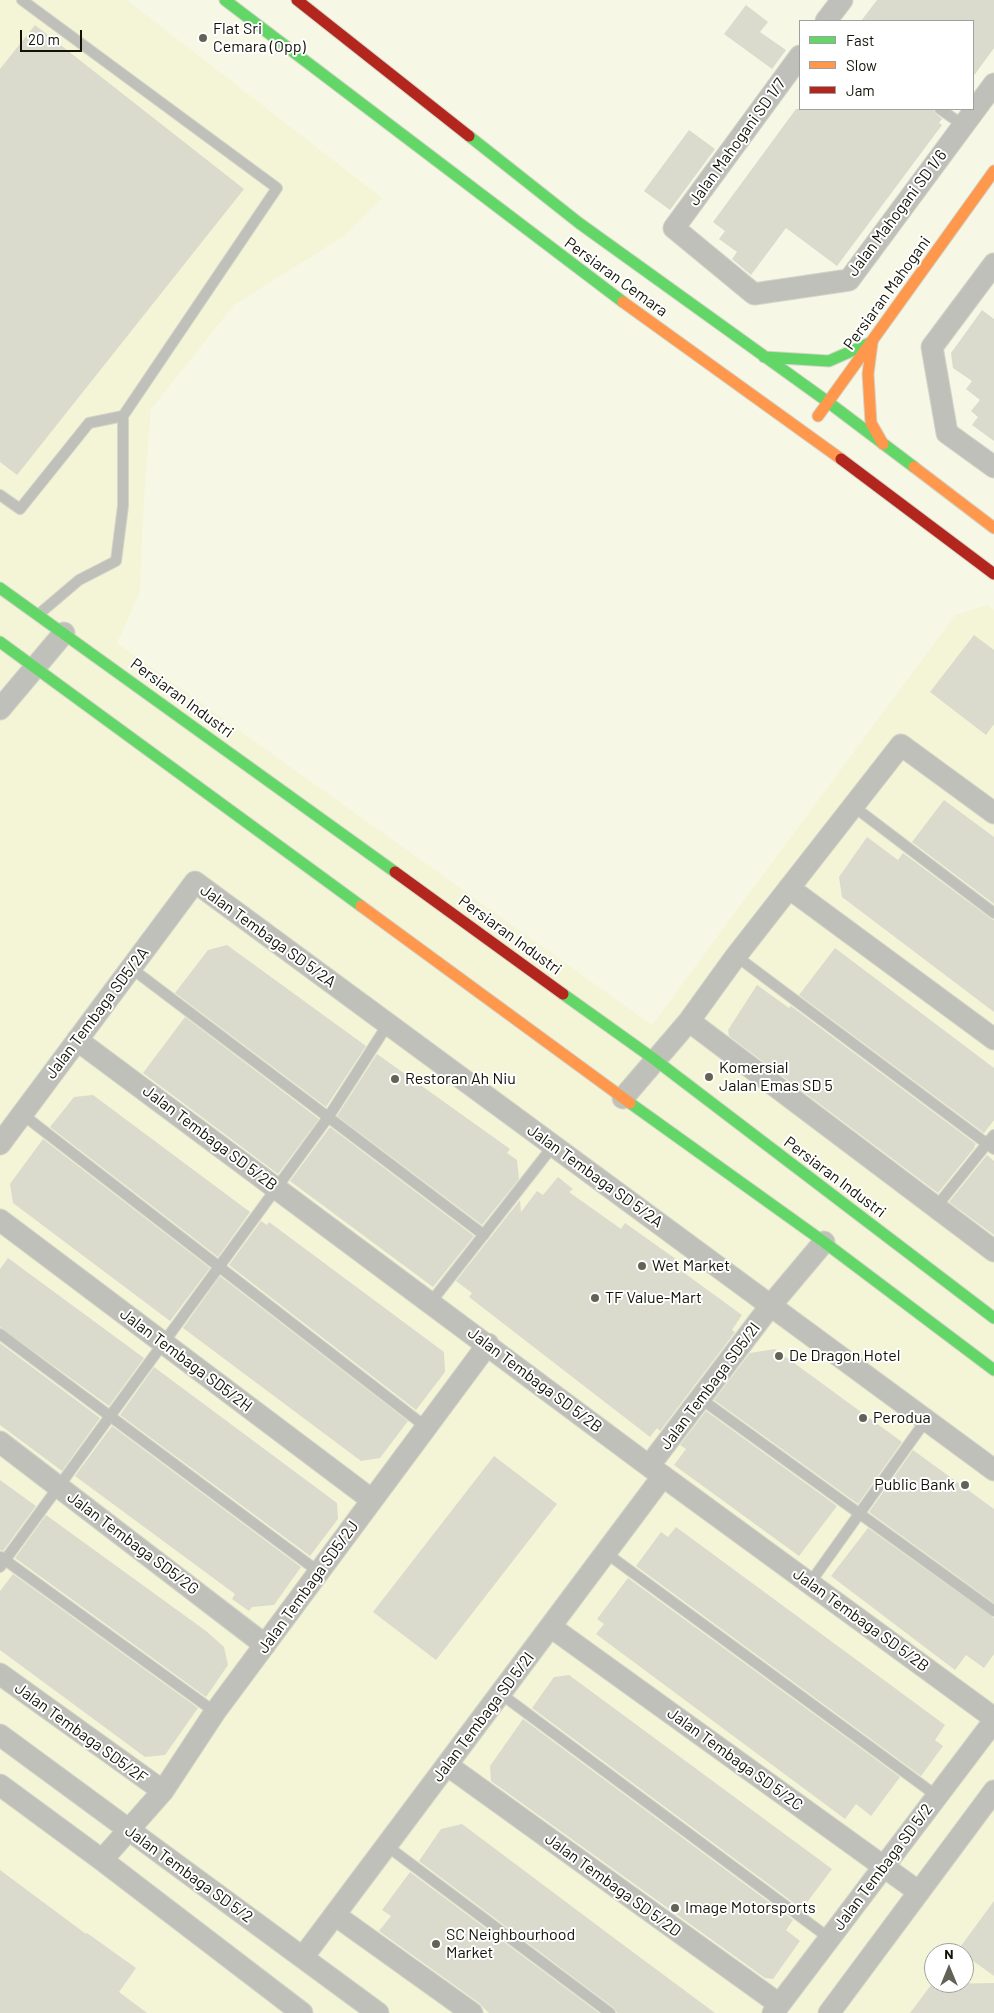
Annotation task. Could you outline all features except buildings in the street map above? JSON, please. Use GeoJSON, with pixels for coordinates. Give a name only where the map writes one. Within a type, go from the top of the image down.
{"type":"FeatureCollection","features":[{"type":"Feature","properties":{"kind":"street","name":"Persiaran Cemara"},"geometry":{"type":"LineString","coordinates":[[224,0],[586,276],[806,434],[994,574]]}},
{"type":"Feature","properties":{"kind":"street","name":"Persiaran Cemara"},"geometry":{"type":"LineString","coordinates":[[297,0],[579,223],[828,402],[994,528]]}},
{"type":"Feature","properties":{"kind":"street"},"geometry":{"type":"LineString","coordinates":[[827,20],[842,0]]}},
{"type":"Feature","properties":{"kind":"street","name":"Jalan Mahogani SD 1/7"},"geometry":{"type":"LineString","coordinates":[[674,228],[799,57]]}},
{"type":"Feature","properties":{"kind":"street","name":"Jalan Mahogani SD 1/6"},"geometry":{"type":"LineString","coordinates":[[674,228],[754,294],[849,280],[994,84]]}},
{"type":"Feature","properties":{"kind":"street","name":"Persiaran Mahogani"},"geometry":{"type":"LineString","coordinates":[[806,434],[994,171]]}},
{"type":"Feature","properties":{"kind":"street"},"geometry":{"type":"LineString","coordinates":[[994,264],[932,347],[947,433],[994,468]]}},
{"type":"Feature","properties":{"kind":"street"},"geometry":{"type":"LineString","coordinates":[[762,356],[794,360],[829,361],[872,342]]}},
{"type":"Feature","properties":{"kind":"street"},"geometry":{"type":"LineString","coordinates":[[872,342],[868,374],[872,423],[883,445]]}},
{"type":"Feature","properties":{"kind":"street","name":"Persiaran Industri"},"geometry":{"type":"LineString","coordinates":[[0,588],[654,1059],[994,1318]]}},
{"type":"Feature","properties":{"kind":"street"},"geometry":{"type":"LineString","coordinates":[[2,703],[64,633]]}},
{"type":"Feature","properties":{"kind":"street"},"geometry":{"type":"LineString","coordinates":[[0,642],[623,1098],[824,1242],[994,1370]]}},
{"type":"Feature","properties":{"kind":"street"},"geometry":{"type":"LineString","coordinates":[[623,1098],[654,1059],[689,1021],[736,956],[900,745],[994,813]]}},
{"type":"Feature","properties":{"kind":"street","name":"Jalan Tembaga SD5/2A"},"geometry":{"type":"LineString","coordinates":[[0,1144],[195,882]]}},
{"type":"Feature","properties":{"kind":"street","name":"Jalan Tembaga SD 5/2A"},"geometry":{"type":"LineString","coordinates":[[195,882],[994,1470]]}},
{"type":"Feature","properties":{"kind":"street"},"geometry":{"type":"LineString","coordinates":[[789,888],[994,1039]]}},
{"type":"Feature","properties":{"kind":"street"},"geometry":{"type":"LineString","coordinates":[[689,1021],[994,1251]]}},
{"type":"Feature","properties":{"kind":"street","name":"Jalan Tembaga SD 5/2B"},"geometry":{"type":"LineString","coordinates":[[77,1040],[488,1344],[656,1471],[994,1719]]}},
{"type":"Feature","properties":{"kind":"street","name":"Jalan Tembaga SD5/2H"},"geometry":{"type":"LineString","coordinates":[[0,1220],[372,1500]]}},
{"type":"Feature","properties":{"kind":"street","name":"Jalan Tembaga SD5/2I"},"geometry":{"type":"LineString","coordinates":[[656,1471],[700,1399],[771,1305],[824,1242]]}},
{"type":"Feature","properties":{"kind":"street","name":"Jalan Tembaga SD5/2J"},"geometry":{"type":"LineString","coordinates":[[102,1860],[163,1792],[215,1712],[488,1344]]}},
{"type":"Feature","properties":{"kind":"street","name":"Jalan Tembaga SD5/2G"},"geometry":{"type":"LineString","coordinates":[[0,1442],[265,1645]]}},
{"type":"Feature","properties":{"kind":"street","name":"Jalan Tembaga SD 5/2I"},"geometry":{"type":"LineString","coordinates":[[303,1957],[606,1553],[656,1471]]}},
{"type":"Feature","properties":{"kind":"street","name":"Jalan Tembaga SD 5/2C"},"geometry":{"type":"LineString","coordinates":[[551,1627],[920,1892]]}},
{"type":"Feature","properties":{"kind":"street","name":"Jalan Tembaga SD5/2F"},"geometry":{"type":"LineString","coordinates":[[0,1674],[163,1792]]}},
{"type":"Feature","properties":{"kind":"street","name":"Jalan Tembaga SD 5/2"},"geometry":{"type":"LineString","coordinates":[[776,2009],[994,1719]]}},
{"type":"Feature","properties":{"kind":"street","name":"Jalan Tembaga SD 5/2"},"geometry":{"type":"LineString","coordinates":[[0,1735],[378,2013]]}},
{"type":"Feature","properties":{"kind":"street","name":"Jalan Tembaga SD 5/2D"},"geometry":{"type":"LineString","coordinates":[[447,1765],[776,2009]]}},
{"type":"Feature","properties":{"kind":"street"},"geometry":{"type":"LineString","coordinates":[[0,1785],[102,1860],[302,2013]]}},
{"type":"Feature","properties":{"kind":"street"},"geometry":{"type":"LineString","coordinates":[[829,2013],[994,1791]]}},
{"type":"Feature","properties":{"kind":"street"},"geometry":{"type":"LineString","coordinates":[[335,1915],[472,2013]]}},
{"type":"Feature","properties":{"kind":"lane"},"geometry":{"type":"LineString","coordinates":[[22,0],[277,188],[123,416],[123,506],[116,561],[79,580],[38,615]]}},
{"type":"Feature","properties":{"kind":"lane"},"geometry":{"type":"LineString","coordinates":[[941,110],[963,125]]}},
{"type":"Feature","properties":{"kind":"lane"},"geometry":{"type":"LineString","coordinates":[[0,494],[20,509],[89,423],[123,416]]}},
{"type":"Feature","properties":{"kind":"lane"},"geometry":{"type":"LineString","coordinates":[[852,806],[994,913]]}},
{"type":"Feature","properties":{"kind":"lane"},"geometry":{"type":"LineString","coordinates":[[736,956],[992,1143],[936,1207]]}},
{"type":"Feature","properties":{"kind":"lane"},"geometry":{"type":"LineString","coordinates":[[131,968],[484,1235]]}},
{"type":"Feature","properties":{"kind":"lane"},"geometry":{"type":"LineString","coordinates":[[215,1712],[2,1561],[164,1343],[328,1116],[388,1024]]}},
{"type":"Feature","properties":{"kind":"lane"},"geometry":{"type":"LineString","coordinates":[[22,1114],[426,1427]]}},
{"type":"Feature","properties":{"kind":"lane"},"geometry":{"type":"LineString","coordinates":[[431,1302],[553,1146]]}},
{"type":"Feature","properties":{"kind":"lane"},"geometry":{"type":"LineString","coordinates":[[0,1334],[319,1572]]}},
{"type":"Feature","properties":{"kind":"lane"},"geometry":{"type":"LineString","coordinates":[[700,1399],[994,1611]]}},
{"type":"Feature","properties":{"kind":"lane"},"geometry":{"type":"LineString","coordinates":[[810,1583],[926,1420]]}},
{"type":"Feature","properties":{"kind":"lane"},"geometry":{"type":"LineString","coordinates":[[606,1553],[937,1796]]}},
{"type":"Feature","properties":{"kind":"lane"},"geometry":{"type":"LineString","coordinates":[[500,1694],[829,1938]]}},
{"type":"Feature","properties":{"kind":"lane"},"geometry":{"type":"LineString","coordinates":[[387,1846],[610,2013]]}},
{"type":"Feature","properties":{"kind":"shaded area"},"geometry":{"type":"Polygon","coordinates":[[[0,0],[127,0],[382,198],[344,236],[234,305],[151,409],[144,500],[140,592],[117,643],[652,1025],[955,615],[988,605],[994,610],[994,2013],[0,2013],[0,0]]]}},
{"type":"Feature","properties":{"kind":"traffic: fast"},"geometry":{"type":"LineString","coordinates":[[225,0],[623,302]]}},
{"type":"Feature","properties":{"kind":"traffic: fast"},"geometry":{"type":"LineString","coordinates":[[469,136],[579,223],[828,402],[914,467]]}},
{"type":"Feature","properties":{"kind":"traffic: fast"},"geometry":{"type":"LineString","coordinates":[[764,357],[829,361],[872,342]]}},
{"type":"Feature","properties":{"kind":"traffic: fast"},"geometry":{"type":"LineString","coordinates":[[0,588],[395,872]]}},
{"type":"Feature","properties":{"kind":"traffic: fast"},"geometry":{"type":"LineString","coordinates":[[0,642],[361,906]]}},
{"type":"Feature","properties":{"kind":"traffic: fast"},"geometry":{"type":"LineString","coordinates":[[563,994],[654,1059],[994,1318]]}},
{"type":"Feature","properties":{"kind":"traffic: fast"},"geometry":{"type":"LineString","coordinates":[[630,1103],[824,1242],[994,1370]]}},
{"type":"Feature","properties":{"kind":"traffic: slow"},"geometry":{"type":"LineString","coordinates":[[818,416],[994,171]]}},
{"type":"Feature","properties":{"kind":"traffic: slow"},"geometry":{"type":"LineString","coordinates":[[623,302],[841,459]]}},
{"type":"Feature","properties":{"kind":"traffic: slow"},"geometry":{"type":"LineString","coordinates":[[872,343],[868,374],[871,423],[883,444]]}},
{"type":"Feature","properties":{"kind":"traffic: slow"},"geometry":{"type":"LineString","coordinates":[[914,467],[994,528]]}},
{"type":"Feature","properties":{"kind":"traffic: slow"},"geometry":{"type":"LineString","coordinates":[[361,906],[630,1103]]}},
{"type":"Feature","properties":{"kind":"traffic: jam"},"geometry":{"type":"LineString","coordinates":[[297,0],[469,136]]}},
{"type":"Feature","properties":{"kind":"traffic: jam"},"geometry":{"type":"LineString","coordinates":[[841,459],[994,574]]}},
{"type":"Feature","properties":{"kind":"traffic: jam"},"geometry":{"type":"LineString","coordinates":[[395,872],[563,994]]}},
{"type":"Feature","properties":{"kind":"place","name":"Flat Sri Cemara (Opp)"},"geometry":{"type":"Point","coordinates":[203,38]}},
{"type":"Feature","properties":{"kind":"place","name":"Komersial Jalan Emas SD 5"},"geometry":{"type":"Point","coordinates":[709,1077]}},
{"type":"Feature","properties":{"kind":"place","name":"Restoran Ah Niu"},"geometry":{"type":"Point","coordinates":[395,1079]}},
{"type":"Feature","properties":{"kind":"place","name":"Wet Market"},"geometry":{"type":"Point","coordinates":[642,1266]}},
{"type":"Feature","properties":{"kind":"place","name":"TF Value-Mart"},"geometry":{"type":"Point","coordinates":[595,1298]}},
{"type":"Feature","properties":{"kind":"place","name":"De Dragon Hotel"},"geometry":{"type":"Point","coordinates":[779,1356]}},
{"type":"Feature","properties":{"kind":"place","name":"Perodua"},"geometry":{"type":"Point","coordinates":[863,1418]}},
{"type":"Feature","properties":{"kind":"place","name":"Public Bank"},"geometry":{"type":"Point","coordinates":[965,1485]}},
{"type":"Feature","properties":{"kind":"place","name":"Image Motorsports"},"geometry":{"type":"Point","coordinates":[675,1908]}},
{"type":"Feature","properties":{"kind":"place","name":"SC Neighbourhood Market"},"geometry":{"type":"Point","coordinates":[436,1944]}}]}
